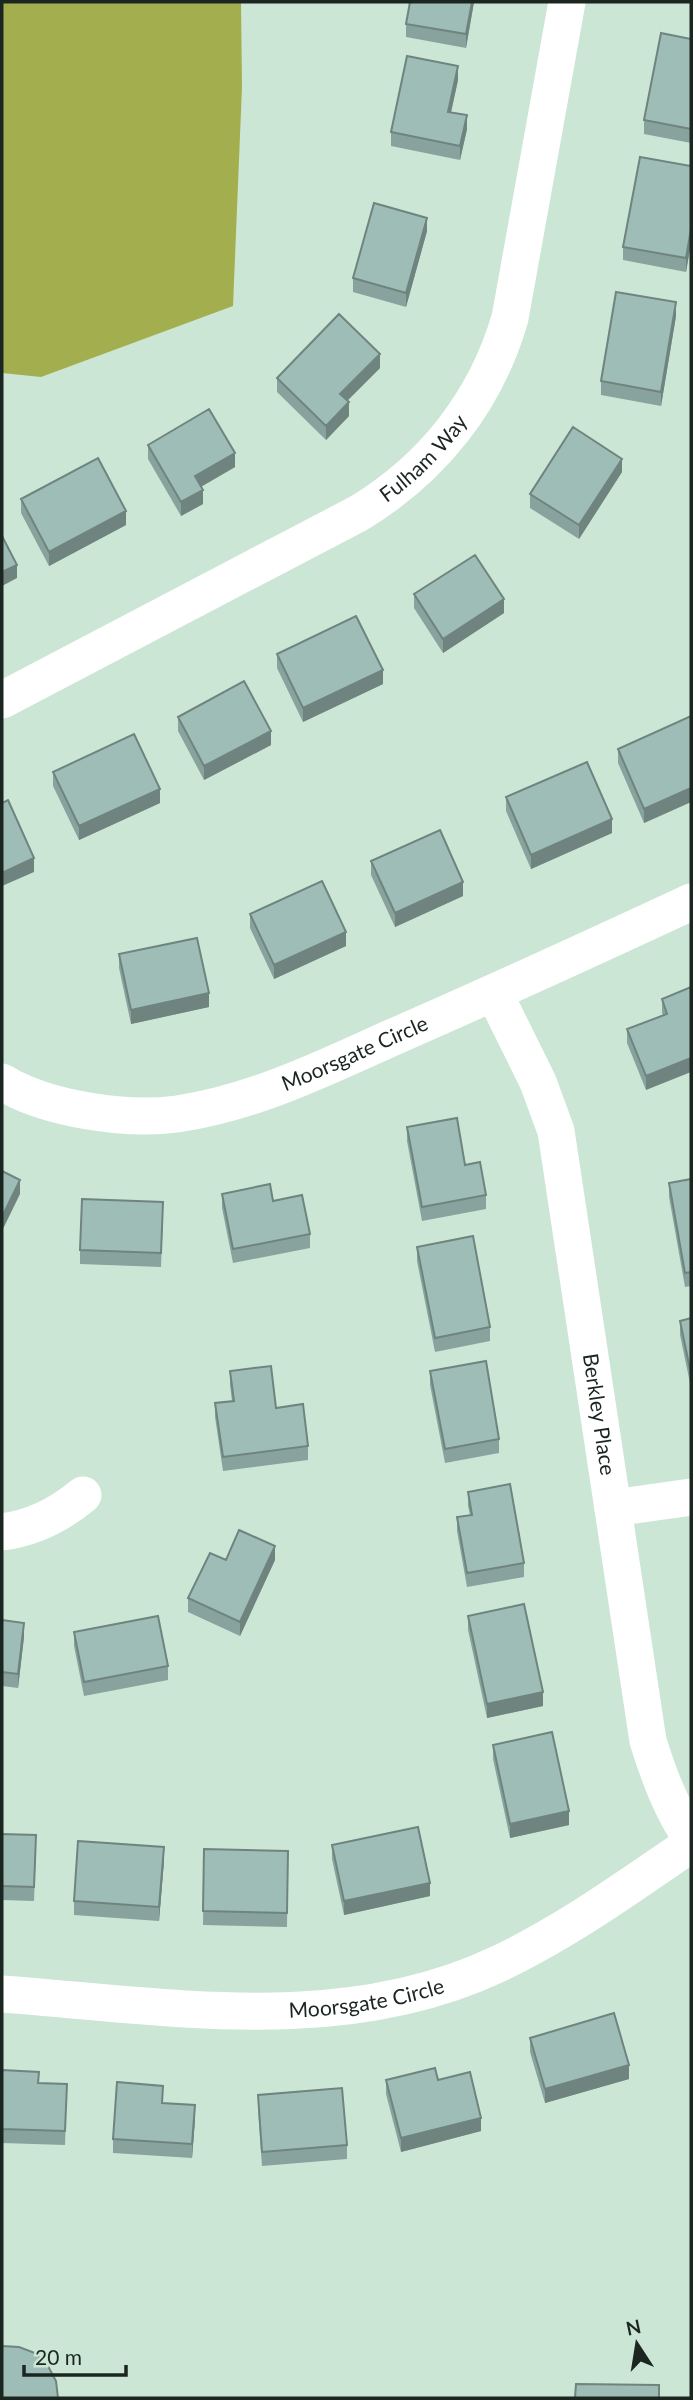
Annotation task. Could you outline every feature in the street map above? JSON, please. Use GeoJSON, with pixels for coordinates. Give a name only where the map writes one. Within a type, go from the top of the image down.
{"type":"FeatureCollection","features":[{"type":"Feature","properties":{"kind":"street","name":"Fulham Way"},"geometry":{"type":"LineString","coordinates":[[2,701],[359,513],[411,477],[442,445],[479,394],[501,348],[510,318],[567,2]]}},
{"type":"Feature","properties":{"kind":"street","name":"Moorsgate Circle"},"geometry":{"type":"LineString","coordinates":[[2,1082],[58,1104],[95,1113],[139,1116],[176,1114],[225,1105],[314,1073],[691,902]]}},
{"type":"Feature","properties":{"kind":"street","name":"Berkley Place"},"geometry":{"type":"LineString","coordinates":[[494,993],[538,1082],[556,1130],[648,1741],[678,1818],[691,1839]]}},
{"type":"Feature","properties":{"kind":"street"},"geometry":{"type":"LineString","coordinates":[[2,1532],[37,1525],[67,1508],[83,1495]]}},
{"type":"Feature","properties":{"kind":"street"},"geometry":{"type":"LineString","coordinates":[[613,1508],[691,1497]]}},
{"type":"Feature","properties":{"kind":"street","name":"Moorsgate Circle"},"geometry":{"type":"LineString","coordinates":[[2,1994],[251,2012],[294,2012],[373,2003],[438,1987],[496,1965],[585,1916],[691,1844]]}},
{"type":"Feature","properties":{"kind":"green space"},"geometry":{"type":"Polygon","coordinates":[[[2,2],[241,2],[242,87],[233,306],[41,377],[2,373],[2,2]]]}},
{"type":"Feature","properties":{"kind":"building"},"geometry":{"type":"Polygon","coordinates":[[[410,2],[472,2],[466,34],[406,24],[410,2]]]}},
{"type":"Feature","properties":{"kind":"building"},"geometry":{"type":"Polygon","coordinates":[[[661,33],[691,39],[691,129],[644,120],[661,33]]]}},
{"type":"Feature","properties":{"kind":"building"},"geometry":{"type":"Polygon","coordinates":[[[407,56],[458,66],[448,112],[467,115],[460,146],[391,132],[407,56]]]}},
{"type":"Feature","properties":{"kind":"building"},"geometry":{"type":"Polygon","coordinates":[[[640,157],[691,166],[691,229],[686,258],[623,247],[640,157]]]}},
{"type":"Feature","properties":{"kind":"building"},"geometry":{"type":"Polygon","coordinates":[[[374,203],[427,218],[406,293],[353,278],[374,203]]]}},
{"type":"Feature","properties":{"kind":"building"},"geometry":{"type":"Polygon","coordinates":[[[616,292],[676,302],[661,392],[601,381],[616,292]]]}},
{"type":"Feature","properties":{"kind":"building"},"geometry":{"type":"Polygon","coordinates":[[[339,314],[380,354],[340,394],[349,402],[326,426],[277,378],[339,314]]]}},
{"type":"Feature","properties":{"kind":"building"},"geometry":{"type":"Polygon","coordinates":[[[209,409],[235,453],[195,476],[203,490],[181,502],[148,445],[209,409]]]}},
{"type":"Feature","properties":{"kind":"building"},"geometry":{"type":"Polygon","coordinates":[[[573,427],[622,459],[579,525],[530,494],[573,427]]]}},
{"type":"Feature","properties":{"kind":"building"},"geometry":{"type":"Polygon","coordinates":[[[98,458],[126,511],[49,552],[21,499],[98,458]]]}},
{"type":"Feature","properties":{"kind":"building"},"geometry":{"type":"Polygon","coordinates":[[[2,536],[17,565],[2,572],[2,536]]]}},
{"type":"Feature","properties":{"kind":"building"},"geometry":{"type":"Polygon","coordinates":[[[475,555],[504,599],[443,639],[414,594],[475,555]]]}},
{"type":"Feature","properties":{"kind":"building"},"geometry":{"type":"Polygon","coordinates":[[[356,616],[383,670],[303,708],[277,654],[356,616]]]}},
{"type":"Feature","properties":{"kind":"building"},"geometry":{"type":"Polygon","coordinates":[[[244,681],[271,731],[204,766],[178,717],[244,681]]]}},
{"type":"Feature","properties":{"kind":"building"},"geometry":{"type":"Polygon","coordinates":[[[691,716],[691,788],[644,809],[618,749],[691,716]]]}},
{"type":"Feature","properties":{"kind":"building"},"geometry":{"type":"Polygon","coordinates":[[[134,734],[160,789],[79,826],[53,772],[134,734]]]}},
{"type":"Feature","properties":{"kind":"building"},"geometry":{"type":"Polygon","coordinates":[[[587,762],[612,819],[531,855],[506,797],[587,762]]]}},
{"type":"Feature","properties":{"kind":"building"},"geometry":{"type":"Polygon","coordinates":[[[8,800],[34,858],[2,873],[2,803],[8,800]]]}},
{"type":"Feature","properties":{"kind":"building"},"geometry":{"type":"Polygon","coordinates":[[[440,830],[463,882],[395,913],[371,861],[440,830]]]}},
{"type":"Feature","properties":{"kind":"building"},"geometry":{"type":"Polygon","coordinates":[[[322,881],[346,932],[274,965],[250,914],[322,881]]]}},
{"type":"Feature","properties":{"kind":"building"},"geometry":{"type":"Polygon","coordinates":[[[197,938],[209,993],[131,1010],[119,954],[197,938]]]}},
{"type":"Feature","properties":{"kind":"building"},"geometry":{"type":"Polygon","coordinates":[[[691,987],[691,1058],[646,1076],[627,1029],[667,1014],[662,999],[691,987]]]}},
{"type":"Feature","properties":{"kind":"building"},"geometry":{"type":"Polygon","coordinates":[[[457,1118],[465,1165],[480,1162],[486,1195],[422,1207],[407,1127],[457,1118]]]}},
{"type":"Feature","properties":{"kind":"building"},"geometry":{"type":"Polygon","coordinates":[[[2,1171],[20,1180],[2,1217],[2,1171]]]}},
{"type":"Feature","properties":{"kind":"building"},"geometry":{"type":"Polygon","coordinates":[[[691,1179],[691,1272],[685,1273],[669,1183],[691,1179]]]}},
{"type":"Feature","properties":{"kind":"building"},"geometry":{"type":"Polygon","coordinates":[[[270,1184],[273,1201],[302,1195],[310,1234],[233,1249],[222,1194],[270,1184]]]}},
{"type":"Feature","properties":{"kind":"building"},"geometry":{"type":"Polygon","coordinates":[[[82,1199],[163,1202],[161,1253],[80,1250],[82,1199]]]}},
{"type":"Feature","properties":{"kind":"building"},"geometry":{"type":"Polygon","coordinates":[[[473,1236],[490,1327],[435,1338],[417,1247],[473,1236]]]}},
{"type":"Feature","properties":{"kind":"building"},"geometry":{"type":"Polygon","coordinates":[[[691,1318],[691,1374],[680,1321],[691,1318]]]}},
{"type":"Feature","properties":{"kind":"building"},"geometry":{"type":"Polygon","coordinates":[[[486,1361],[499,1439],[445,1449],[430,1371],[486,1361]]]}},
{"type":"Feature","properties":{"kind":"building"},"geometry":{"type":"Polygon","coordinates":[[[271,1366],[276,1408],[303,1404],[308,1446],[223,1457],[215,1403],[234,1401],[230,1371],[271,1366]]]}},
{"type":"Feature","properties":{"kind":"building"},"geometry":{"type":"Polygon","coordinates":[[[510,1484],[524,1563],[467,1573],[457,1517],[472,1515],[468,1492],[510,1484]]]}},
{"type":"Feature","properties":{"kind":"building"},"geometry":{"type":"Polygon","coordinates":[[[239,1530],[275,1546],[240,1622],[188,1598],[210,1553],[226,1560],[239,1530]]]}},
{"type":"Feature","properties":{"kind":"building"},"geometry":{"type":"Polygon","coordinates":[[[524,1604],[543,1692],[487,1704],[468,1616],[524,1604]]]}},
{"type":"Feature","properties":{"kind":"building"},"geometry":{"type":"Polygon","coordinates":[[[158,1616],[168,1666],[84,1682],[74,1632],[158,1616]]]}},
{"type":"Feature","properties":{"kind":"building"},"geometry":{"type":"Polygon","coordinates":[[[2,1620],[24,1623],[18,1674],[2,1672],[2,1620]]]}},
{"type":"Feature","properties":{"kind":"building"},"geometry":{"type":"Polygon","coordinates":[[[552,1732],[569,1811],[510,1824],[493,1745],[552,1732]]]}},
{"type":"Feature","properties":{"kind":"building"},"geometry":{"type":"Polygon","coordinates":[[[418,1827],[430,1883],[344,1901],[332,1845],[418,1827]]]}},
{"type":"Feature","properties":{"kind":"building"},"geometry":{"type":"Polygon","coordinates":[[[2,1834],[36,1835],[34,1887],[2,1886],[2,1834]]]}},
{"type":"Feature","properties":{"kind":"building"},"geometry":{"type":"Polygon","coordinates":[[[78,1841],[164,1847],[159,1907],[74,1901],[78,1841]]]}},
{"type":"Feature","properties":{"kind":"building"},"geometry":{"type":"Polygon","coordinates":[[[204,1849],[288,1851],[287,1913],[203,1911],[204,1849]]]}},
{"type":"Feature","properties":{"kind":"building"},"geometry":{"type":"Polygon","coordinates":[[[614,2013],[629,2065],[545,2089],[530,2038],[614,2013]]]}},
{"type":"Feature","properties":{"kind":"building"},"geometry":{"type":"Polygon","coordinates":[[[435,2068],[438,2080],[470,2072],[481,2118],[401,2138],[386,2080],[435,2068]]]}},
{"type":"Feature","properties":{"kind":"building"},"geometry":{"type":"Polygon","coordinates":[[[2,2070],[39,2072],[38,2083],[67,2084],[65,2131],[2,2129],[2,2070]]]}},
{"type":"Feature","properties":{"kind":"building"},"geometry":{"type":"Polygon","coordinates":[[[117,2082],[163,2086],[162,2103],[195,2105],[192,2144],[113,2139],[117,2082]]]}},
{"type":"Feature","properties":{"kind":"building"},"geometry":{"type":"Polygon","coordinates":[[[342,2088],[347,2145],[262,2152],[258,2095],[342,2088]]]}},
{"type":"Feature","properties":{"kind":"building"},"geometry":{"type":"Polygon","coordinates":[[[2,2346],[19,2347],[35,2353],[48,2366],[56,2381],[58,2398],[2,2398],[2,2346]]]}},
{"type":"Feature","properties":{"kind":"building"},"geometry":{"type":"Polygon","coordinates":[[[576,2384],[659,2385],[659,2398],[575,2398],[576,2384]]]}}]}
